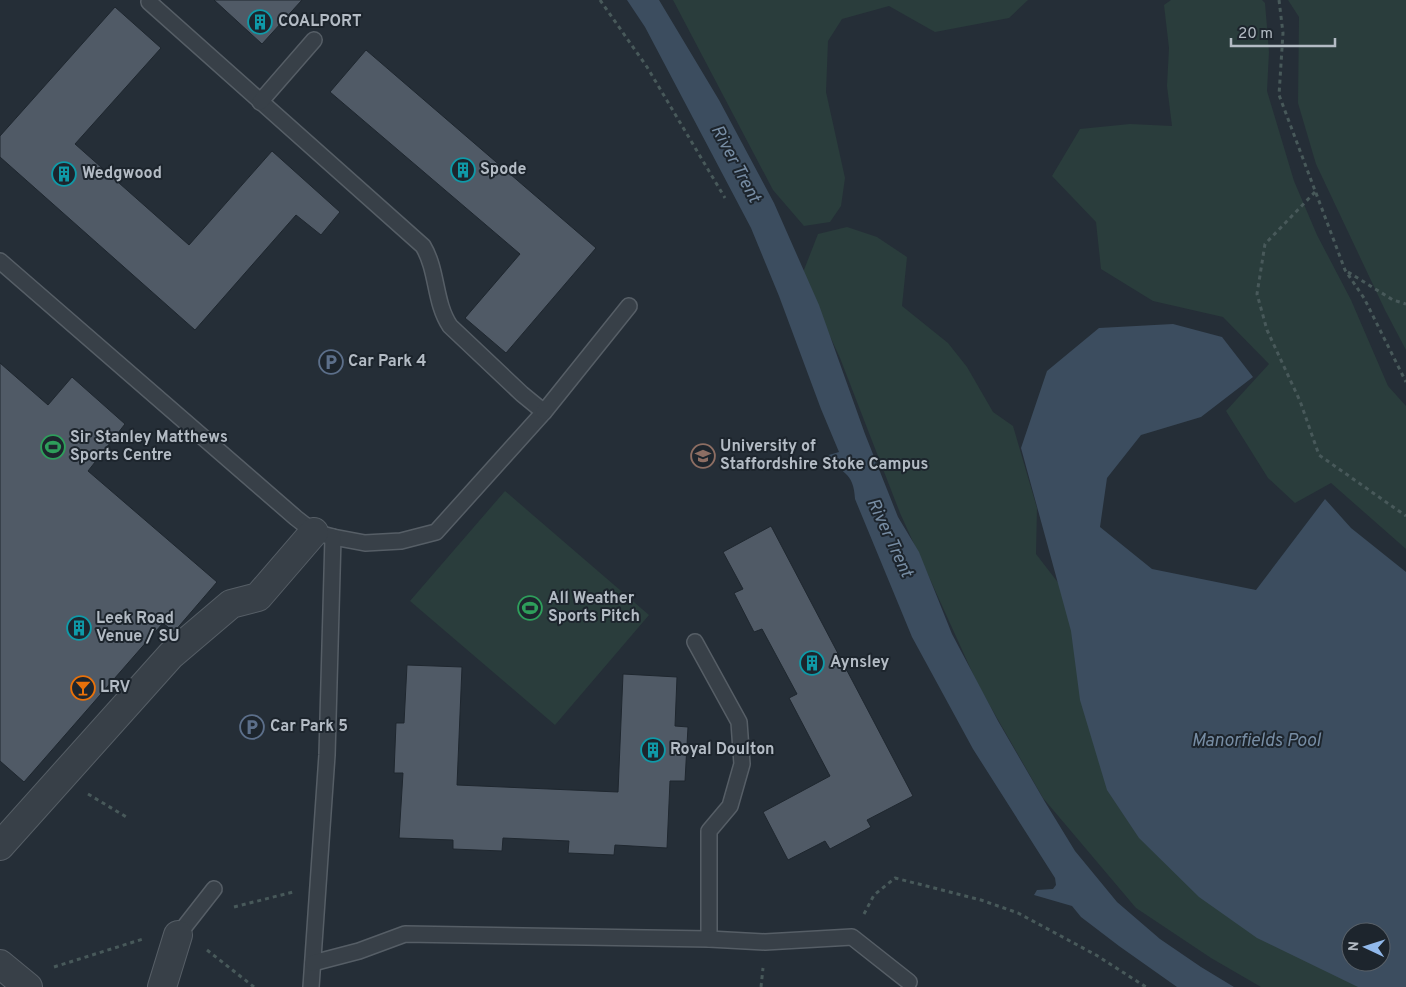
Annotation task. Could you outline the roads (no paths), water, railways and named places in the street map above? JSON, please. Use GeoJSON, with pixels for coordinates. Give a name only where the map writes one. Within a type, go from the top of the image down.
{"type":"FeatureCollection","features":[{"type":"Feature","properties":{"kind":"street"},"geometry":{"type":"LineString","coordinates":[[0,846],[171,655],[231,604],[258,597],[323,534]]}},
{"type":"Feature","properties":{"kind":"street"},"geometry":{"type":"LineString","coordinates":[[162,987],[183,927]]}},
{"type":"Feature","properties":{"kind":"lane"},"geometry":{"type":"LineString","coordinates":[[149,2],[423,246],[429,256],[443,315],[450,326],[522,394],[544,412]]}},
{"type":"Feature","properties":{"kind":"lane"},"geometry":{"type":"LineString","coordinates":[[260,102],[314,40]]}},
{"type":"Feature","properties":{"kind":"lane"},"geometry":{"type":"LineString","coordinates":[[0,261],[296,518],[323,534],[365,543],[401,541],[436,532],[544,412],[629,306]]}},
{"type":"Feature","properties":{"kind":"lane"},"geometry":{"type":"LineString","coordinates":[[311,987],[327,755],[323,534]]}},
{"type":"Feature","properties":{"kind":"lane"},"geometry":{"type":"LineString","coordinates":[[694,642],[740,722],[742,764],[730,806],[709,831],[709,938]]}},
{"type":"Feature","properties":{"kind":"lane"},"geometry":{"type":"LineString","coordinates":[[183,927],[214,889]]}},
{"type":"Feature","properties":{"kind":"lane"},"geometry":{"type":"LineString","coordinates":[[313,963],[359,951],[405,934],[709,938],[765,942],[852,936],[909,982]]}},
{"type":"Feature","properties":{"kind":"water","name":"River Trent"},"geometry":{"type":"Polygon","coordinates":[[[627,0],[659,0],[719,100],[774,203],[819,305],[865,434],[898,517],[919,552],[952,634],[998,721],[1075,851],[1117,902],[1160,939],[1234,987],[1177,987],[1081,917],[1072,906],[1034,895],[1037,890],[1053,889],[1056,885],[1055,878],[973,749],[912,637],[855,499],[852,483],[841,469],[822,457],[839,452],[751,228],[645,27],[627,0]]]}},
{"type":"Feature","properties":{"kind":"water","name":"Manorfields Pool"},"geometry":{"type":"Polygon","coordinates":[[[1173,324],[1222,337],[1253,377],[1201,417],[1141,435],[1107,478],[1100,527],[1152,569],[1256,590],[1325,499],[1351,528],[1406,572],[1406,987],[1358,987],[1257,938],[1199,897],[1139,838],[1107,790],[1080,700],[1071,631],[1021,448],[1047,371],[1099,328],[1173,324]]]}},
{"type":"Feature","properties":{"kind":"place","name":"COALPORT"},"geometry":{"type":"Point","coordinates":[260,22]}},
{"type":"Feature","properties":{"kind":"place","name":"Spode"},"geometry":{"type":"Point","coordinates":[463,170]}},
{"type":"Feature","properties":{"kind":"place","name":"Wedgwood"},"geometry":{"type":"Point","coordinates":[64,174]}},
{"type":"Feature","properties":{"kind":"place","name":"Car Park 4"},"geometry":{"type":"Point","coordinates":[331,362]}},
{"type":"Feature","properties":{"kind":"place","name":"Sir Stanley Matthews Sports Centre"},"geometry":{"type":"Point","coordinates":[53,447]}},
{"type":"Feature","properties":{"kind":"place","name":"University of Staffordshire Stoke Campus"},"geometry":{"type":"Point","coordinates":[703,456]}},
{"type":"Feature","properties":{"kind":"place","name":"All Weather Sports Pitch"},"geometry":{"type":"Point","coordinates":[530,608]}},
{"type":"Feature","properties":{"kind":"place","name":"Leek Road Venue / SU"},"geometry":{"type":"Point","coordinates":[79,628]}},
{"type":"Feature","properties":{"kind":"place","name":"Aynsley"},"geometry":{"type":"Point","coordinates":[812,663]}},
{"type":"Feature","properties":{"kind":"place","name":"LRV"},"geometry":{"type":"Point","coordinates":[83,688]}},
{"type":"Feature","properties":{"kind":"place","name":"Car Park 5"},"geometry":{"type":"Point","coordinates":[252,727]}},
{"type":"Feature","properties":{"kind":"place","name":"Royal Doulton"},"geometry":{"type":"Point","coordinates":[653,750]}}]}
